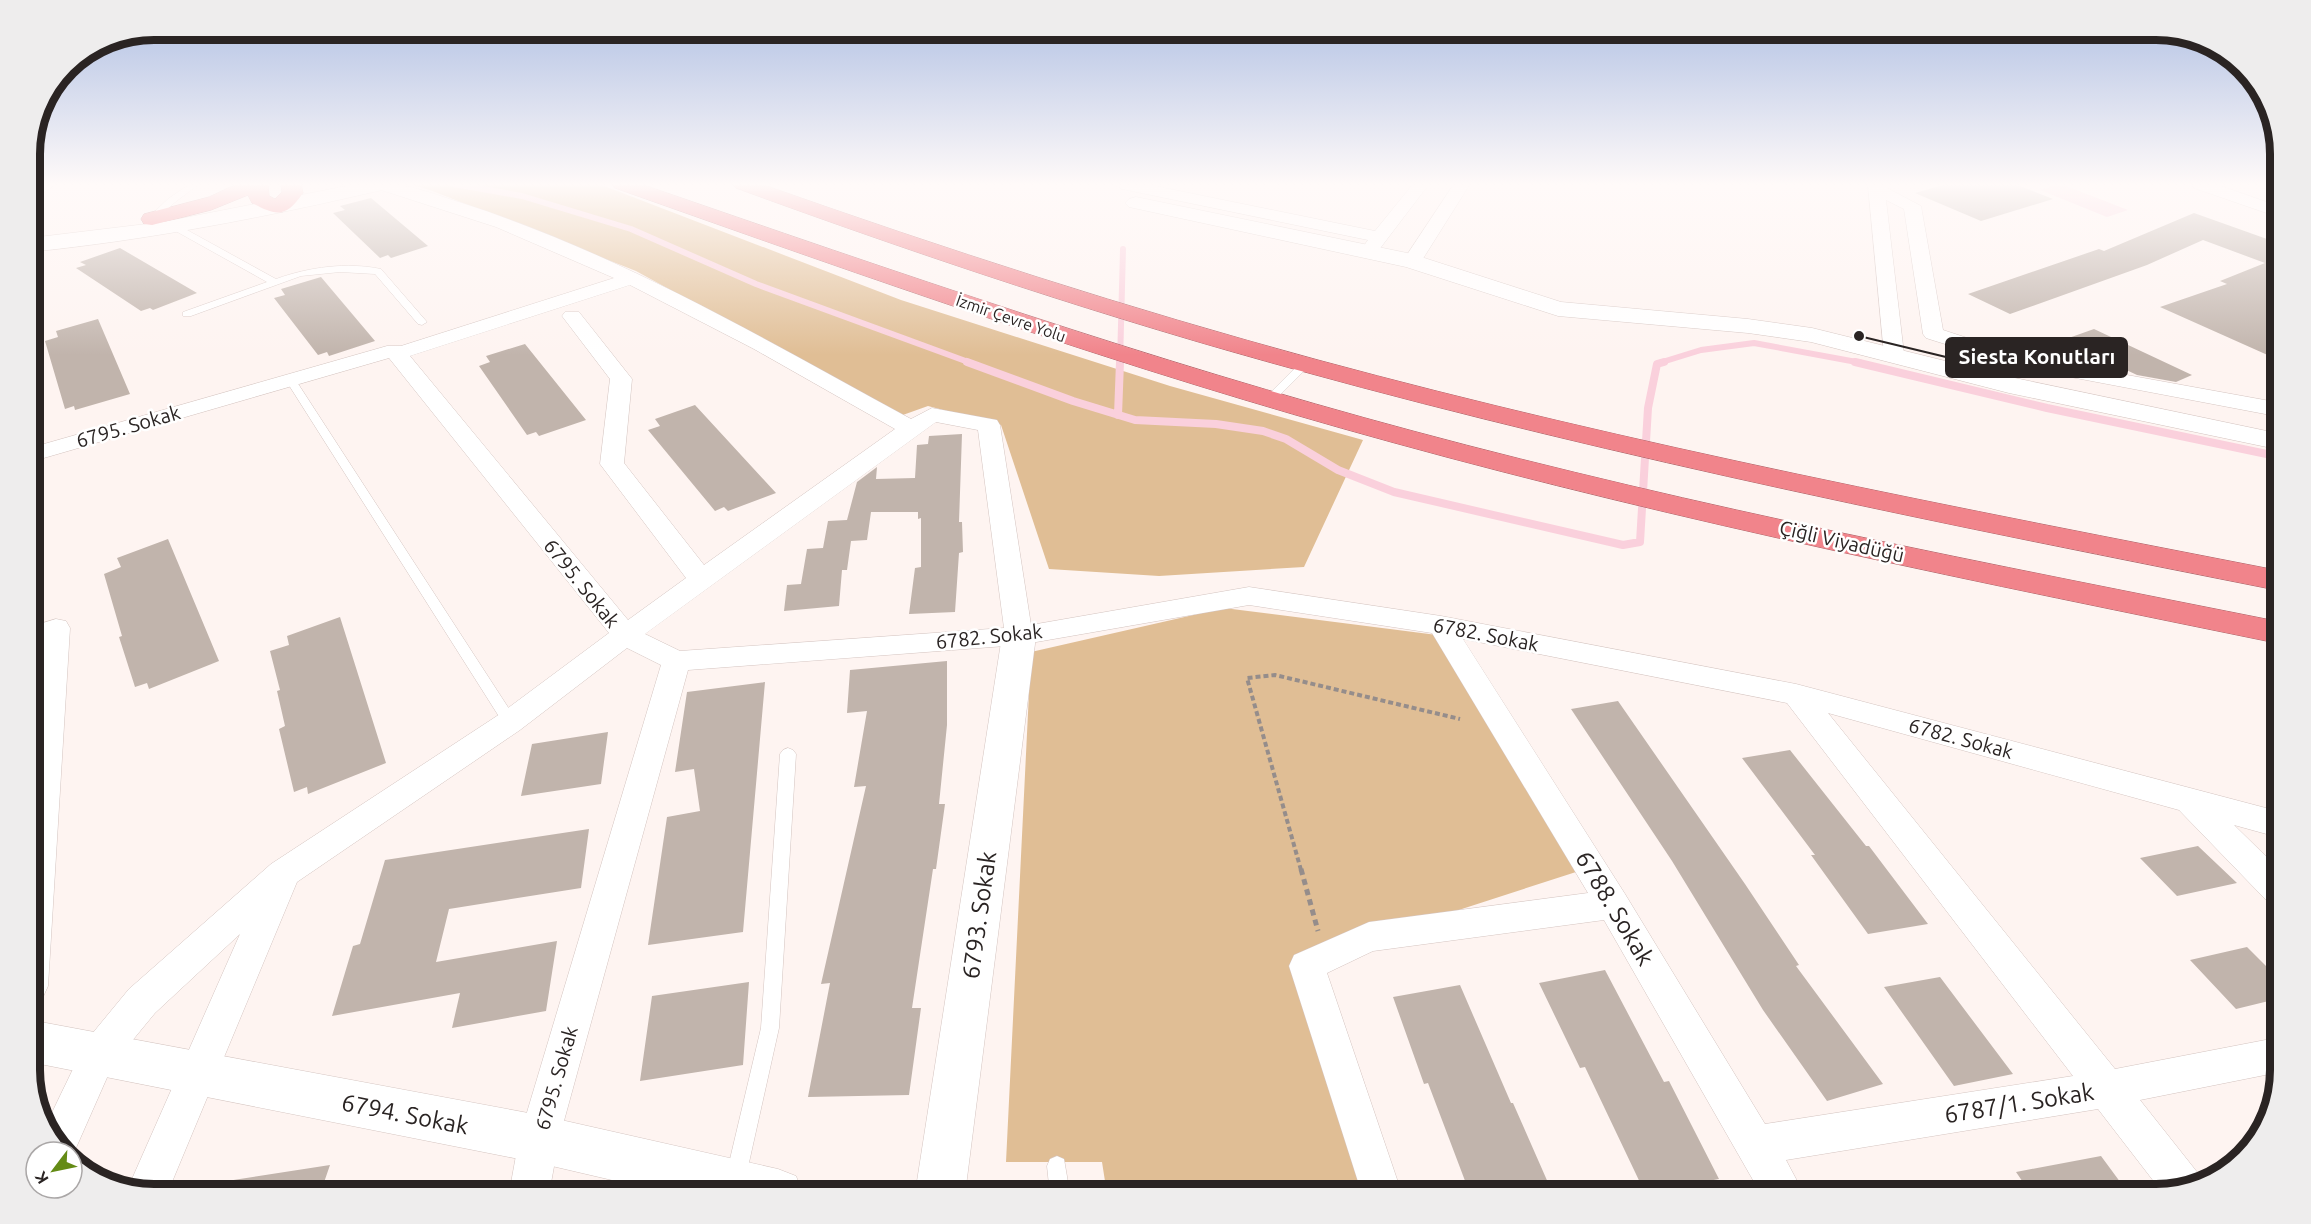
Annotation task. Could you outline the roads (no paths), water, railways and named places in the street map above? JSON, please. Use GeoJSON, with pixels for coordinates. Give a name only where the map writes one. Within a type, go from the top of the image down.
{"type":"FeatureCollection","features":[{"type":"Feature","properties":{"kind":"highway","name":"İzmir Çevre Yolu"},"geometry":{"type":"LineString","coordinates":[[788,241],[1058,334],[1270,399],[1405,437]]}},
{"type":"Feature","properties":{"kind":"highway","name":"İzmir Çevre Yolu"},"geometry":{"type":"LineString","coordinates":[[904,241],[1020,280],[1409,393],[1697,462],[1949,516]]}},
{"type":"Feature","properties":{"kind":"highway","name":"Çiğli Viyadüğü"},"geometry":{"type":"LineString","coordinates":[[1405,437],[1659,500],[1960,568],[2270,631]]}},
{"type":"Feature","properties":{"kind":"highway"},"geometry":{"type":"LineString","coordinates":[[1949,516],[2270,562]]}},
{"type":"Feature","properties":{"kind":"highway"},"geometry":{"type":"LineString","coordinates":[[1949,516],[2270,579]]}},
{"type":"Feature","properties":{"kind":"highway"},"geometry":{"type":"LineString","coordinates":[[1960,568],[2270,647]]}},
{"type":"Feature","properties":{"kind":"street"},"geometry":{"type":"LineString","coordinates":[[41,244],[65,241]]}},
{"type":"Feature","properties":{"kind":"street"},"geometry":{"type":"LineString","coordinates":[[543,241],[628,279],[739,333],[912,428]]}},
{"type":"Feature","properties":{"kind":"street"},"geometry":{"type":"LineString","coordinates":[[1356,241],[1374,245],[1412,261],[1558,309],[1748,326],[1812,335],[2020,387],[2270,440]]}},
{"type":"Feature","properties":{"kind":"street"},"geometry":{"type":"LineString","coordinates":[[1374,245],[1377,241]]}},
{"type":"Feature","properties":{"kind":"street"},"geometry":{"type":"LineString","coordinates":[[1412,261],[1425,241]]}},
{"type":"Feature","properties":{"kind":"street"},"geometry":{"type":"LineString","coordinates":[[1882,241],[1894,354]]}},
{"type":"Feature","properties":{"kind":"street"},"geometry":{"type":"LineString","coordinates":[[1918,241],[1933,334],[2018,361],[2136,385],[2270,408]]}},
{"type":"Feature","properties":{"kind":"street"},"geometry":{"type":"LineString","coordinates":[[397,354],[628,279]]}},
{"type":"Feature","properties":{"kind":"street"},"geometry":{"type":"LineString","coordinates":[[572,316],[621,379],[612,464],[701,580]]}},
{"type":"Feature","properties":{"kind":"street","name":"6795. Sokak"},"geometry":{"type":"LineString","coordinates":[[41,452],[394,350],[625,635],[676,662],[539,1139],[530,1184]]}},
{"type":"Feature","properties":{"kind":"street"},"geometry":{"type":"LineString","coordinates":[[62,1136],[100,1052],[142,1001],[283,874],[510,722],[625,635],[932,415],[989,425],[1019,636]]}},
{"type":"Feature","properties":{"kind":"street","name":"6782. Sokak"},"geometry":{"type":"LineString","coordinates":[[676,662],[1019,636],[1249,596],[1441,625],[1796,694],[2270,822]]}},
{"type":"Feature","properties":{"kind":"street","name":"6788. Sokak"},"geometry":{"type":"LineString","coordinates":[[1441,625],[1613,904],[1778,1184]]}},
{"type":"Feature","properties":{"kind":"street"},"geometry":{"type":"LineString","coordinates":[[41,633],[56,628],[41,835]]}},
{"type":"Feature","properties":{"kind":"street","name":"6793. Sokak"},"geometry":{"type":"LineString","coordinates":[[941,1184],[1019,636]]}},
{"type":"Feature","properties":{"kind":"street"},"geometry":{"type":"LineString","coordinates":[[1796,694],[2179,1181]]}},
{"type":"Feature","properties":{"kind":"street"},"geometry":{"type":"LineString","coordinates":[[2187,798],[2270,882]]}},
{"type":"Feature","properties":{"kind":"street"},"geometry":{"type":"LineString","coordinates":[[151,1184],[283,874]]}},
{"type":"Feature","properties":{"kind":"street"},"geometry":{"type":"LineString","coordinates":[[1379,1184],[1307,966],[1369,937],[1613,904]]}},
{"type":"Feature","properties":{"kind":"street","name":"6794. Sokak"},"geometry":{"type":"LineString","coordinates":[[41,1043],[100,1052],[197,1074],[539,1139],[734,1184]]}},
{"type":"Feature","properties":{"kind":"street","name":"6787/1. Sokak"},"geometry":{"type":"LineString","coordinates":[[1756,1145],[2106,1089],[2270,1056]]}},
{"type":"Feature","properties":{"kind":"lane"},"geometry":{"type":"LineString","coordinates":[[202,241],[274,282]]}},
{"type":"Feature","properties":{"kind":"lane"},"geometry":{"type":"LineString","coordinates":[[187,314],[300,273],[340,269],[378,271],[422,322]]}},
{"type":"Feature","properties":{"kind":"lane"},"geometry":{"type":"LineString","coordinates":[[1270,399],[1305,364]]}},
{"type":"Feature","properties":{"kind":"lane"},"geometry":{"type":"LineString","coordinates":[[290,379],[510,722]]}},
{"type":"Feature","properties":{"kind":"lane"},"geometry":{"type":"LineString","coordinates":[[756,1184],[770,1028],[788,754]]}},
{"type":"Feature","properties":{"kind":"lane"},"geometry":{"type":"LineString","coordinates":[[1057,1166],[1059,1184]]}},
{"type":"Feature","properties":{"kind":"waterway"},"geometry":{"type":"LineString","coordinates":[[659,241],[756,284],[971,363]]}},
{"type":"Feature","properties":{"kind":"waterway"},"geometry":{"type":"LineString","coordinates":[[1120,363],[1123,249]]}},
{"type":"Feature","properties":{"kind":"waterway"},"geometry":{"type":"LineString","coordinates":[[1659,363],[1701,350],[1754,343],[1862,363]]}},
{"type":"Feature","properties":{"kind":"waterway"},"geometry":{"type":"LineString","coordinates":[[967,362],[1073,401],[1118,415]]}},
{"type":"Feature","properties":{"kind":"waterway"},"geometry":{"type":"LineString","coordinates":[[1118,415],[1120,362]]}},
{"type":"Feature","properties":{"kind":"waterway"},"geometry":{"type":"LineString","coordinates":[[1118,415],[1135,420],[1216,424],[1263,431],[1286,439],[1338,470],[1394,492],[1623,545],[1640,542],[1648,408],[1657,364],[1664,362]]}},
{"type":"Feature","properties":{"kind":"waterway"},"geometry":{"type":"LineString","coordinates":[[1855,362],[2047,408],[2270,455]]}},
{"type":"Feature","properties":{"kind":"place","name":"Siesta Konutları"},"geometry":{"type":"Point","coordinates":[1859,336]}}]}
